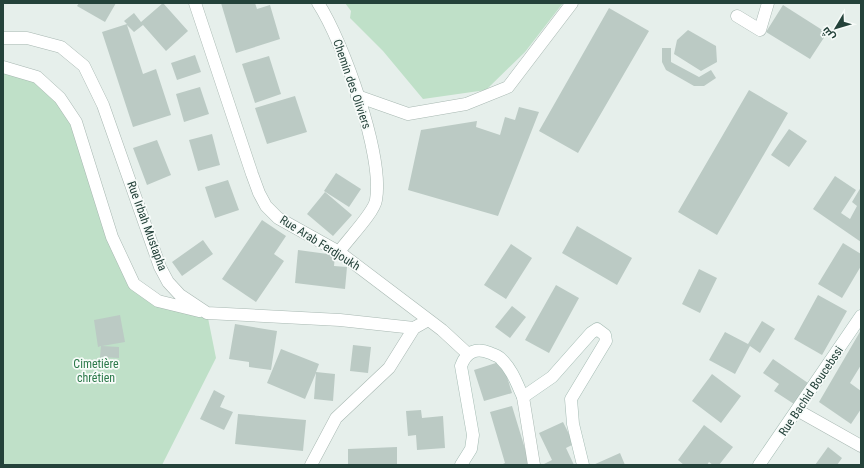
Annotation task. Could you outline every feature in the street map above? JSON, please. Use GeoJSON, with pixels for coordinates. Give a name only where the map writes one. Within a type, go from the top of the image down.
{"type":"FeatureCollection","features":[{"type":"Feature","properties":{"kind":"street","name":"Rue Arab Ferdjoukh"},"geometry":{"type":"LineString","coordinates":[[195,3],[258,193],[266,206],[278,218],[338,252],[442,330],[466,357]]}},
{"type":"Feature","properties":{"kind":"street","name":"Chemin des Oliviers"},"geometry":{"type":"LineString","coordinates":[[318,3],[328,18],[368,128],[377,184],[376,202],[366,218],[338,252]]}},
{"type":"Feature","properties":{"kind":"street"},"geometry":{"type":"LineString","coordinates":[[357,96],[408,114],[466,104],[508,87],[572,3]]}},
{"type":"Feature","properties":{"kind":"street"},"geometry":{"type":"LineString","coordinates":[[737,16],[760,30],[768,3]]}},
{"type":"Feature","properties":{"kind":"street","name":"Rue Irbah Mustapha"},"geometry":{"type":"LineString","coordinates":[[3,38],[27,38],[62,47],[84,66],[104,105],[160,267],[168,282],[180,295],[207,313]]}},
{"type":"Feature","properties":{"kind":"street"},"geometry":{"type":"LineString","coordinates":[[3,67],[37,77],[60,98],[76,122],[112,237],[134,284],[158,301],[207,313],[340,320],[414,328]]}},
{"type":"Feature","properties":{"kind":"street","name":"Rue Bachid Boucebssi"},"geometry":{"type":"LineString","coordinates":[[759,465],[861,316]]}},
{"type":"Feature","properties":{"kind":"street"},"geometry":{"type":"LineString","coordinates":[[311,465],[336,418],[389,368],[414,328],[428,320]]}},
{"type":"Feature","properties":{"kind":"street"},"geometry":{"type":"LineString","coordinates":[[523,397],[552,377],[591,333],[597,330],[606,334],[606,341],[599,355],[571,399],[573,424],[583,465]]}},
{"type":"Feature","properties":{"kind":"street"},"geometry":{"type":"LineString","coordinates":[[461,465],[471,450],[473,435],[461,366],[466,357],[474,350],[483,350],[500,357],[515,379],[523,397],[534,465]]}},
{"type":"Feature","properties":{"kind":"street"},"geometry":{"type":"LineString","coordinates":[[798,410],[861,446]]}},
{"type":"Feature","properties":{"kind":"green space"},"geometry":{"type":"Polygon","coordinates":[[[345,3],[563,3],[525,52],[486,90],[423,99],[383,51],[350,18],[351,11],[345,3]]]}},
{"type":"Feature","properties":{"kind":"green space","name":"Cimetière chrétien"},"geometry":{"type":"Polygon","coordinates":[[[3,67],[37,77],[60,98],[134,284],[158,301],[207,313],[216,358],[162,465],[3,465],[3,67]]]}},
{"type":"Feature","properties":{"kind":"building"},"geometry":{"type":"Polygon","coordinates":[[[79,3],[116,3],[105,22],[77,6],[79,3]]]}},
{"type":"Feature","properties":{"kind":"building"},"geometry":{"type":"Polygon","coordinates":[[[163,3],[188,31],[166,51],[143,25],[134,32],[127,25],[143,74],[156,69],[171,115],[133,127],[102,32],[127,24],[124,21],[134,13],[141,22],[163,3]]]}},
{"type":"Feature","properties":{"kind":"building"},"geometry":{"type":"Polygon","coordinates":[[[221,3],[255,3],[257,9],[270,5],[280,39],[236,53],[221,3]]]}},
{"type":"Feature","properties":{"kind":"building"},"geometry":{"type":"Polygon","coordinates":[[[783,5],[827,33],[810,59],[766,32],[783,5]]]}},
{"type":"Feature","properties":{"kind":"building"},"geometry":{"type":"Polygon","coordinates":[[[609,8],[649,31],[578,153],[539,131],[609,8]]]}},
{"type":"Feature","properties":{"kind":"building"},"geometry":{"type":"Polygon","coordinates":[[[688,30],[716,46],[717,62],[701,71],[674,54],[677,40],[688,30]]]}},
{"type":"Feature","properties":{"kind":"building"},"geometry":{"type":"Polygon","coordinates":[[[662,48],[671,48],[671,62],[699,77],[711,70],[716,78],[704,86],[694,86],[666,70],[662,62],[662,48]]]}},
{"type":"Feature","properties":{"kind":"building"},"geometry":{"type":"Polygon","coordinates":[[[195,55],[201,72],[177,80],[171,63],[195,55]]]}},
{"type":"Feature","properties":{"kind":"building"},"geometry":{"type":"Polygon","coordinates":[[[269,56],[281,94],[255,103],[242,64],[269,56]]]}},
{"type":"Feature","properties":{"kind":"building"},"geometry":{"type":"Polygon","coordinates":[[[200,87],[209,114],[184,122],[176,94],[200,87]]]}},
{"type":"Feature","properties":{"kind":"building"},"geometry":{"type":"Polygon","coordinates":[[[749,90],[788,113],[717,235],[678,212],[749,90]]]}},
{"type":"Feature","properties":{"kind":"building"},"geometry":{"type":"Polygon","coordinates":[[[295,96],[307,132],[267,144],[255,108],[295,96]]]}},
{"type":"Feature","properties":{"kind":"building"},"geometry":{"type":"Polygon","coordinates":[[[519,107],[539,112],[498,216],[408,190],[421,130],[477,121],[476,127],[500,135],[505,117],[515,120],[519,107]]]}},
{"type":"Feature","properties":{"kind":"building"},"geometry":{"type":"Polygon","coordinates":[[[789,129],[807,141],[789,167],[771,155],[789,129]]]}},
{"type":"Feature","properties":{"kind":"building"},"geometry":{"type":"Polygon","coordinates":[[[212,134],[220,165],[198,171],[189,140],[212,134]]]}},
{"type":"Feature","properties":{"kind":"building"},"geometry":{"type":"Polygon","coordinates":[[[157,140],[171,175],[147,185],[133,148],[157,140]]]}},
{"type":"Feature","properties":{"kind":"building"},"geometry":{"type":"Polygon","coordinates":[[[336,173],[361,189],[349,207],[324,191],[336,173]]]}},
{"type":"Feature","properties":{"kind":"building"},"geometry":{"type":"Polygon","coordinates":[[[835,176],[856,190],[841,213],[850,219],[857,206],[852,202],[861,187],[861,242],[813,209],[835,176]]]}},
{"type":"Feature","properties":{"kind":"building"},"geometry":{"type":"Polygon","coordinates":[[[228,180],[239,210],[215,218],[205,187],[228,180]]]}},
{"type":"Feature","properties":{"kind":"building"},"geometry":{"type":"Polygon","coordinates":[[[325,192],[352,215],[333,236],[307,214],[325,192]]]}},
{"type":"Feature","properties":{"kind":"building"},"geometry":{"type":"Polygon","coordinates":[[[262,220],[286,236],[274,254],[284,261],[256,302],[222,279],[262,220]]]}},
{"type":"Feature","properties":{"kind":"building"},"geometry":{"type":"Polygon","coordinates":[[[577,226],[632,258],[617,285],[562,253],[577,226]]]}},
{"type":"Feature","properties":{"kind":"building"},"geometry":{"type":"Polygon","coordinates":[[[203,240],[213,254],[182,276],[172,262],[203,240]]]}},
{"type":"Feature","properties":{"kind":"building"},"geometry":{"type":"Polygon","coordinates":[[[843,243],[861,254],[861,266],[842,298],[818,284],[843,243]]]}},
{"type":"Feature","properties":{"kind":"building"},"geometry":{"type":"Polygon","coordinates":[[[511,244],[532,258],[506,299],[484,285],[511,244]]]}},
{"type":"Feature","properties":{"kind":"building"},"geometry":{"type":"Polygon","coordinates":[[[298,250],[335,255],[334,266],[347,267],[345,289],[295,283],[298,250]]]}},
{"type":"Feature","properties":{"kind":"building"},"geometry":{"type":"Polygon","coordinates":[[[699,269],[717,278],[700,313],[682,304],[699,269]]]}},
{"type":"Feature","properties":{"kind":"building"},"geometry":{"type":"Polygon","coordinates":[[[556,285],[579,298],[549,353],[525,340],[556,285]]]}},
{"type":"Feature","properties":{"kind":"building"},"geometry":{"type":"Polygon","coordinates":[[[818,295],[847,311],[822,355],[794,339],[818,295]]]}},
{"type":"Feature","properties":{"kind":"building"},"geometry":{"type":"Polygon","coordinates":[[[512,306],[526,317],[510,338],[495,327],[512,306]]]}},
{"type":"Feature","properties":{"kind":"building"},"geometry":{"type":"Polygon","coordinates":[[[120,315],[125,342],[102,346],[119,347],[119,358],[100,357],[101,346],[98,347],[94,320],[120,315]]]}},
{"type":"Feature","properties":{"kind":"building"},"geometry":{"type":"Polygon","coordinates":[[[762,321],[775,329],[760,353],[750,346],[735,374],[709,360],[725,332],[748,344],[762,321]]]}},
{"type":"Feature","properties":{"kind":"building"},"geometry":{"type":"Polygon","coordinates":[[[235,324],[277,331],[271,370],[249,367],[249,362],[229,359],[235,324]]]}},
{"type":"Feature","properties":{"kind":"building"},"geometry":{"type":"Polygon","coordinates":[[[861,330],[861,365],[850,383],[861,391],[861,409],[851,424],[819,402],[861,330]]]}},
{"type":"Feature","properties":{"kind":"building"},"geometry":{"type":"Polygon","coordinates":[[[353,345],[371,347],[368,373],[350,371],[353,345]]]}},
{"type":"Feature","properties":{"kind":"building"},"geometry":{"type":"Polygon","coordinates":[[[281,349],[319,364],[316,372],[335,374],[333,401],[314,399],[316,373],[305,399],[267,383],[281,349]]]}},
{"type":"Feature","properties":{"kind":"building"},"geometry":{"type":"Polygon","coordinates":[[[773,359],[808,383],[794,404],[774,391],[779,384],[763,373],[773,359]]]}},
{"type":"Feature","properties":{"kind":"building"},"geometry":{"type":"Polygon","coordinates":[[[502,361],[512,393],[484,401],[474,370],[502,361]]]}},
{"type":"Feature","properties":{"kind":"building"},"geometry":{"type":"Polygon","coordinates":[[[712,374],[741,396],[721,423],[692,401],[712,374]]]}},
{"type":"Feature","properties":{"kind":"building"},"geometry":{"type":"Polygon","coordinates":[[[214,390],[225,396],[220,407],[233,412],[224,430],[200,419],[214,390]]]}},
{"type":"Feature","properties":{"kind":"building"},"geometry":{"type":"Polygon","coordinates":[[[512,406],[530,465],[501,465],[505,463],[490,412],[512,406]]]}},
{"type":"Feature","properties":{"kind":"building"},"geometry":{"type":"Polygon","coordinates":[[[421,410],[422,418],[443,416],[445,448],[417,450],[416,435],[408,436],[406,411],[421,410]]]}},
{"type":"Feature","properties":{"kind":"building"},"geometry":{"type":"Polygon","coordinates":[[[238,414],[306,420],[303,451],[235,444],[238,414]]]}},
{"type":"Feature","properties":{"kind":"building"},"geometry":{"type":"Polygon","coordinates":[[[563,422],[574,444],[566,448],[574,465],[542,465],[552,460],[539,433],[563,422]]]}},
{"type":"Feature","properties":{"kind":"building"},"geometry":{"type":"Polygon","coordinates":[[[704,425],[733,447],[719,465],[713,465],[709,462],[707,465],[684,465],[678,460],[704,425]]]}},
{"type":"Feature","properties":{"kind":"building"},"geometry":{"type":"Polygon","coordinates":[[[397,447],[397,465],[348,465],[348,449],[397,447]]]}},
{"type":"Feature","properties":{"kind":"building"},"geometry":{"type":"Polygon","coordinates":[[[828,447],[842,458],[837,465],[815,465],[828,447]]]}},
{"type":"Feature","properties":{"kind":"building"},"geometry":{"type":"Polygon","coordinates":[[[620,453],[625,465],[593,465],[620,453]]]}}]}
